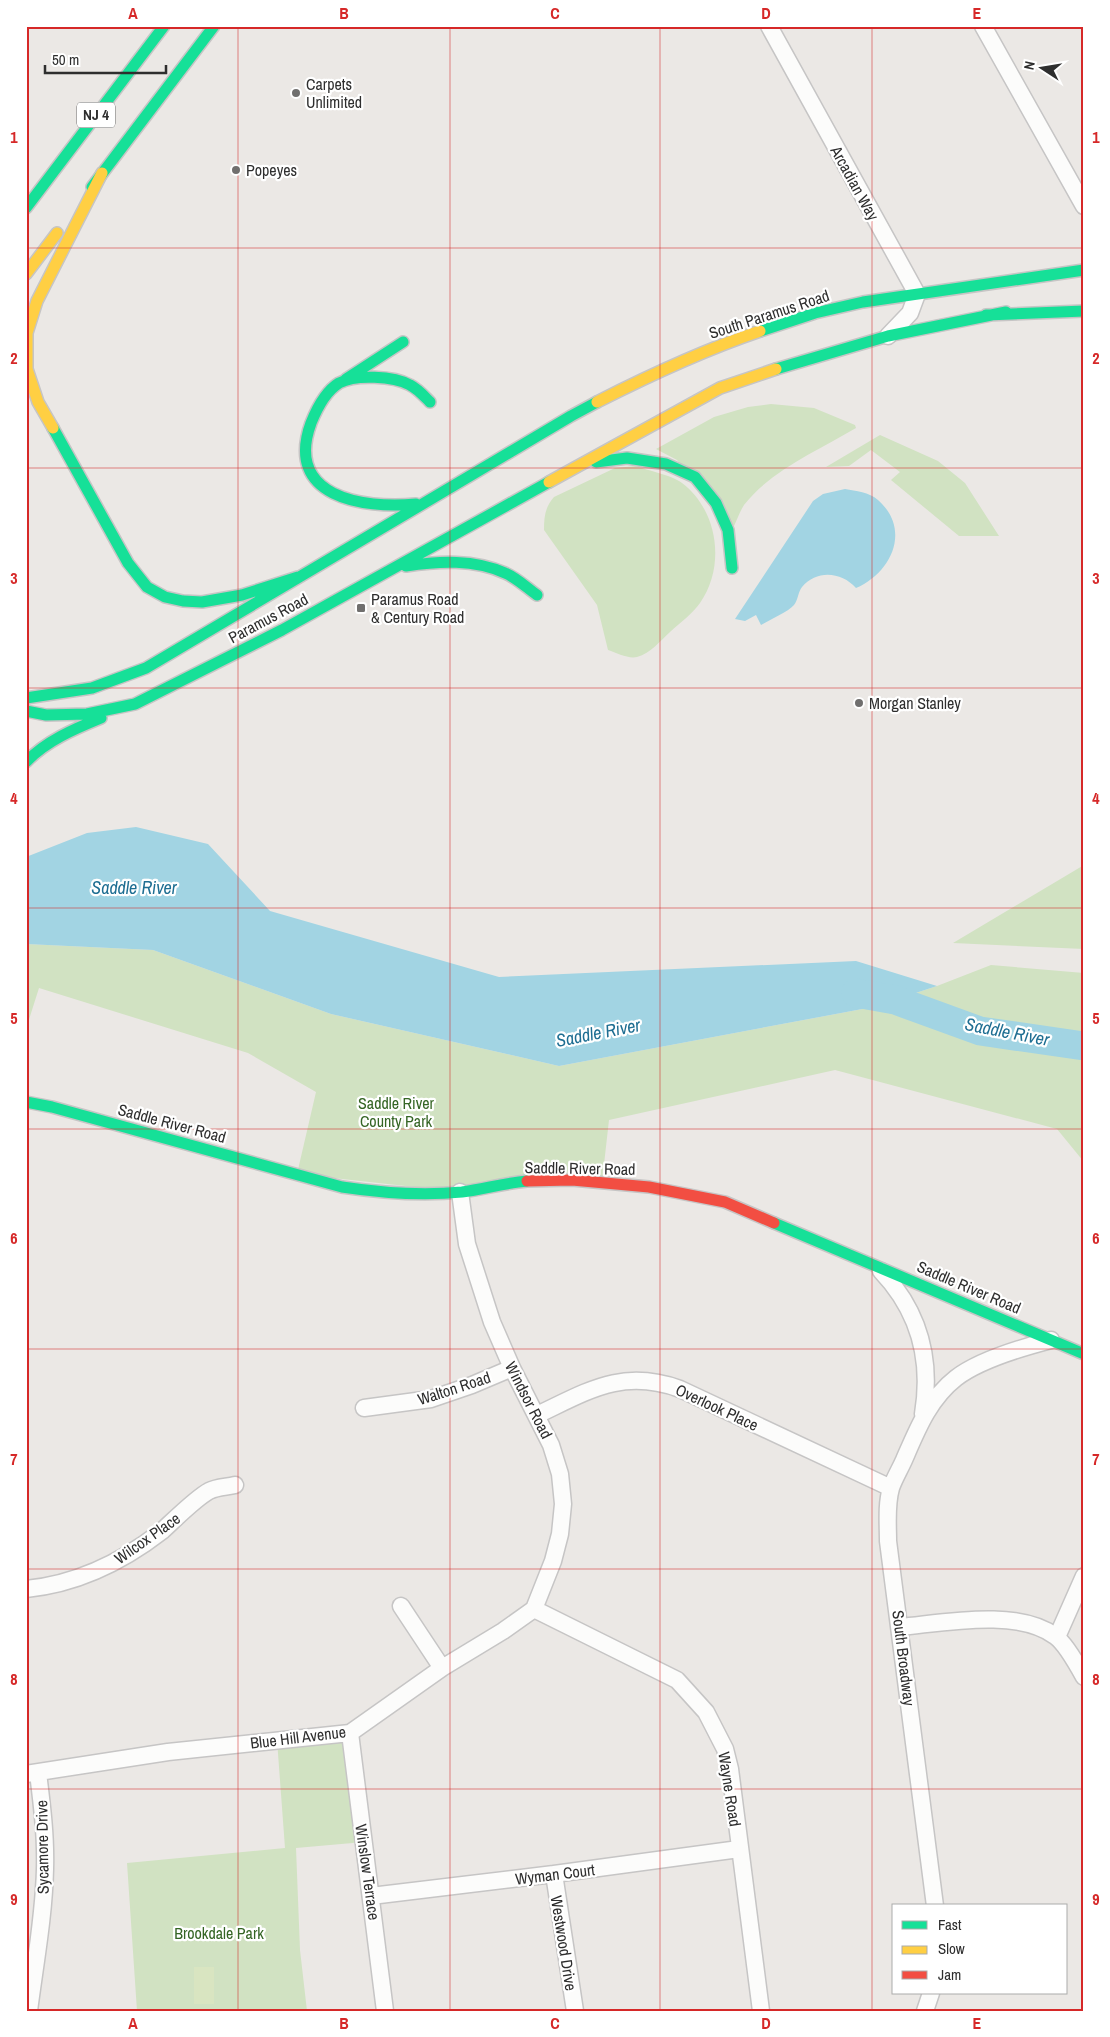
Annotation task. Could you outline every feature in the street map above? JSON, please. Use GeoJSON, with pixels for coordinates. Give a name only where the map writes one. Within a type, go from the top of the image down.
{"type":"FeatureCollection","features":[{"type":"Feature","properties":{"kind":"main road","name":"NJ 4"},"geometry":{"type":"LineString","coordinates":[[26,208],[164,26]]}},
{"type":"Feature","properties":{"kind":"main road","name":"NJ 4"},"geometry":{"type":"LineString","coordinates":[[26,274],[214,26]]}},
{"type":"Feature","properties":{"kind":"main road"},"geometry":{"type":"LineString","coordinates":[[102,173],[37,301],[27,333],[27,369],[38,402],[128,563],[147,587],[171,599],[197,603],[226,598],[298,577]]}},
{"type":"Feature","properties":{"kind":"main road","name":"South Paramus Road"},"geometry":{"type":"LineString","coordinates":[[490,464],[587,408],[644,378],[721,344],[815,313],[863,302],[1084,270]]}},
{"type":"Feature","properties":{"kind":"main road"},"geometry":{"type":"LineString","coordinates":[[582,464],[720,388],[807,359],[888,336],[1084,299]]}},
{"type":"Feature","properties":{"kind":"main road"},"geometry":{"type":"LineString","coordinates":[[986,316],[1084,311]]}},
{"type":"Feature","properties":{"kind":"main road"},"geometry":{"type":"LineString","coordinates":[[403,342],[340,383],[322,400],[312,420],[305,443],[306,459],[313,476],[324,488],[338,497],[357,503],[384,506],[423,503]]}},
{"type":"Feature","properties":{"kind":"main road"},"geometry":{"type":"LineString","coordinates":[[340,383],[364,377],[388,378],[408,384],[430,402]]}},
{"type":"Feature","properties":{"kind":"main road"},"geometry":{"type":"LineString","coordinates":[[582,464],[627,458],[666,464],[695,477],[716,503],[728,530],[732,568]]}},
{"type":"Feature","properties":{"kind":"main road","name":"Paramus Road"},"geometry":{"type":"LineString","coordinates":[[26,698],[92,688],[146,668],[490,464]]}},
{"type":"Feature","properties":{"kind":"main road","name":"Paramus Road"},"geometry":{"type":"LineString","coordinates":[[26,711],[46,715],[87,714],[135,704],[282,630],[582,464]]}},
{"type":"Feature","properties":{"kind":"main road"},"geometry":{"type":"LineString","coordinates":[[395,568],[430,562],[477,564],[506,574],[537,595]]}},
{"type":"Feature","properties":{"kind":"main road"},"geometry":{"type":"LineString","coordinates":[[26,762],[37,750],[76,729],[135,704]]}},
{"type":"Feature","properties":{"kind":"main road"},"geometry":{"type":"LineString","coordinates":[[26,1096],[52,1107]]}},
{"type":"Feature","properties":{"kind":"main road","name":"Saddle River Road"},"geometry":{"type":"LineString","coordinates":[[26,1102],[52,1107],[342,1187],[391,1193],[460,1192],[521,1182],[627,1183],[669,1189],[724,1202],[1084,1354]]}},
{"type":"Feature","properties":{"kind":"street","name":"Arcadian Way"},"geometry":{"type":"LineString","coordinates":[[769,26],[917,294]]}},
{"type":"Feature","properties":{"kind":"street"},"geometry":{"type":"LineString","coordinates":[[983,26],[1084,206]]}},
{"type":"Feature","properties":{"kind":"street"},"geometry":{"type":"LineString","coordinates":[[888,336],[910,313],[917,294]]}},
{"type":"Feature","properties":{"kind":"street","name":"Windsor Road"},"geometry":{"type":"LineString","coordinates":[[460,1192],[467,1244],[492,1322],[512,1368],[552,1445],[560,1474],[563,1504],[560,1534],[553,1561],[534,1609]]}},
{"type":"Feature","properties":{"kind":"street","name":"South Broadway"},"geometry":{"type":"LineString","coordinates":[[876,1265],[894,1284],[905,1302],[922,1346],[927,1368],[927,1392],[923,1416]]}},
{"type":"Feature","properties":{"kind":"street","name":"South Broadway"},"geometry":{"type":"LineString","coordinates":[[935,1904],[888,1542],[888,1508],[891,1488],[923,1416],[937,1397],[956,1378],[978,1365],[1028,1346],[1051,1340]]}},
{"type":"Feature","properties":{"kind":"street","name":"Walton Road"},"geometry":{"type":"LineString","coordinates":[[364,1408],[431,1399],[472,1385],[512,1368]]}},
{"type":"Feature","properties":{"kind":"street","name":"Overlook Place"},"geometry":{"type":"LineString","coordinates":[[537,1416],[606,1384],[628,1380],[649,1381],[680,1389],[891,1488]]}},
{"type":"Feature","properties":{"kind":"street","name":"Wilcox Place"},"geometry":{"type":"LineString","coordinates":[[26,1589],[45,1587],[95,1572],[131,1553],[209,1491],[235,1486]]}},
{"type":"Feature","properties":{"kind":"street"},"geometry":{"type":"LineString","coordinates":[[1057,1637],[1084,1576]]}},
{"type":"Feature","properties":{"kind":"street"},"geometry":{"type":"LineString","coordinates":[[401,1606],[442,1668]]}},
{"type":"Feature","properties":{"kind":"street","name":"Blue Hill Avenue"},"geometry":{"type":"LineString","coordinates":[[32,1773],[168,1752],[350,1733],[442,1668],[503,1631],[534,1609]]}},
{"type":"Feature","properties":{"kind":"street","name":"Wayne Road"},"geometry":{"type":"LineString","coordinates":[[534,1609],[677,1680],[706,1712],[725,1749],[730,1769],[761,2011]]}},
{"type":"Feature","properties":{"kind":"street"},"geometry":{"type":"LineString","coordinates":[[900,1628],[986,1620],[1010,1620],[1029,1623],[1057,1637],[1084,1677]]}},
{"type":"Feature","properties":{"kind":"street","name":"Winslow Terrace"},"geometry":{"type":"LineString","coordinates":[[350,1733],[385,2011]]}},
{"type":"Feature","properties":{"kind":"street","name":"Sycamore Drive"},"geometry":{"type":"LineString","coordinates":[[29,2011],[42,1911],[45,1868],[44,1826],[32,1773]]}},
{"type":"Feature","properties":{"kind":"street","name":"Wyman Court"},"geometry":{"type":"LineString","coordinates":[[371,1896],[739,1849]]}},
{"type":"Feature","properties":{"kind":"street","name":"Westwood Drive"},"geometry":{"type":"LineString","coordinates":[[554,1874],[575,2011]]}},
{"type":"Feature","properties":{"kind":"street"},"geometry":{"type":"LineString","coordinates":[[925,2011],[931,1994]]}},
{"type":"Feature","properties":{"kind":"green space"},"geometry":{"type":"Polygon","coordinates":[[[771,404],[814,408],[855,425],[856,428],[781,471],[767,482],[744,505],[734,526],[677,460],[656,449],[714,417],[748,407],[771,404]]]}},
{"type":"Feature","properties":{"kind":"green space"},"geometry":{"type":"Polygon","coordinates":[[[880,435],[938,461],[965,483],[999,536],[959,536],[891,480],[900,472],[871,450],[849,466],[826,467],[880,435]]]}},
{"type":"Feature","properties":{"kind":"green space"},"geometry":{"type":"Polygon","coordinates":[[[636,466],[678,480],[694,494],[704,508],[710,523],[714,539],[715,556],[708,588],[697,607],[651,650],[637,657],[630,657],[608,650],[597,605],[544,530],[544,525],[547,508],[554,497],[615,468],[636,466]]]}},
{"type":"Feature","properties":{"kind":"green space"},"geometry":{"type":"Polygon","coordinates":[[[1084,865],[1084,949],[953,943],[1084,865]]]}},
{"type":"Feature","properties":{"kind":"green space","name":"Saddle River County Park"},"geometry":{"type":"Polygon","coordinates":[[[26,944],[153,950],[331,1014],[559,1066],[873,1007],[937,986],[991,965],[1084,973],[1084,1162],[1057,1129],[835,1070],[609,1120],[602,1182],[460,1192],[297,1174],[316,1092],[248,1053],[39,988],[26,1029],[26,944]]]}},
{"type":"Feature","properties":{"kind":"green space","name":"Brookdale Park"},"geometry":{"type":"Polygon","coordinates":[[[350,1733],[364,1842],[296,1848],[300,1950],[307,2011],[137,2011],[127,1863],[285,1848],[277,1740],[350,1733]]]}},
{"type":"Feature","properties":{"kind":"green space"},"geometry":{"type":"Polygon","coordinates":[[[194,1967],[214,1967],[214,2004],[194,2004],[194,1967]]]}},
{"type":"Feature","properties":{"kind":"water"},"geometry":{"type":"Polygon","coordinates":[[[845,489],[862,492],[874,497],[888,512],[894,524],[893,550],[879,572],[856,588],[837,576],[822,575],[815,577],[802,587],[791,608],[761,625],[756,615],[745,621],[735,619],[813,501],[823,494],[845,489]]]}},
{"type":"Feature","properties":{"kind":"water","name":"Saddle River"},"geometry":{"type":"Polygon","coordinates":[[[136,827],[208,844],[270,911],[499,977],[856,961],[937,986],[873,1007],[559,1066],[331,1014],[153,950],[26,944],[26,857],[87,833],[136,827]]]}},
{"type":"Feature","properties":{"kind":"waterway","name":"Saddle River"},"geometry":{"type":"LineString","coordinates":[[856,993],[895,1000],[980,1031],[1084,1046]]}},
{"type":"Feature","properties":{"kind":"traffic: fast"},"geometry":{"type":"LineString","coordinates":[[26,208],[164,26]]}},
{"type":"Feature","properties":{"kind":"traffic: fast"},"geometry":{"type":"LineString","coordinates":[[92,187],[214,26]]}},
{"type":"Feature","properties":{"kind":"traffic: fast"},"geometry":{"type":"LineString","coordinates":[[760,331],[815,313],[863,302],[1084,270]]}},
{"type":"Feature","properties":{"kind":"traffic: fast"},"geometry":{"type":"LineString","coordinates":[[986,315],[1084,311]]}},
{"type":"Feature","properties":{"kind":"traffic: fast"},"geometry":{"type":"LineString","coordinates":[[776,369],[888,336],[1006,312]]}},
{"type":"Feature","properties":{"kind":"traffic: fast"},"geometry":{"type":"LineString","coordinates":[[346,379],[403,342]]}},
{"type":"Feature","properties":{"kind":"traffic: fast"},"geometry":{"type":"LineString","coordinates":[[416,504],[373,504],[352,500],[333,493],[318,482],[308,468],[306,448],[311,423],[319,406],[334,386],[346,380],[374,377],[403,382],[413,387],[430,402]]}},
{"type":"Feature","properties":{"kind":"traffic: fast"},"geometry":{"type":"LineString","coordinates":[[26,698],[92,688],[146,668],[597,402]]}},
{"type":"Feature","properties":{"kind":"traffic: fast"},"geometry":{"type":"LineString","coordinates":[[53,428],[128,563],[147,587],[165,597],[183,601],[202,602],[242,595],[298,577]]}},
{"type":"Feature","properties":{"kind":"traffic: fast"},"geometry":{"type":"LineString","coordinates":[[596,462],[627,458],[666,464],[695,477],[716,503],[728,530],[732,568]]}},
{"type":"Feature","properties":{"kind":"traffic: fast"},"geometry":{"type":"LineString","coordinates":[[26,711],[46,715],[87,714],[135,704],[282,630],[549,482]]}},
{"type":"Feature","properties":{"kind":"traffic: fast"},"geometry":{"type":"LineString","coordinates":[[406,566],[444,562],[481,565],[509,575],[537,595]]}},
{"type":"Feature","properties":{"kind":"traffic: fast"},"geometry":{"type":"LineString","coordinates":[[26,762],[51,742],[101,718]]}},
{"type":"Feature","properties":{"kind":"traffic: fast"},"geometry":{"type":"LineString","coordinates":[[26,1102],[52,1107],[342,1187],[432,1194],[462,1192],[527,1181]]}},
{"type":"Feature","properties":{"kind":"traffic: fast"},"geometry":{"type":"LineString","coordinates":[[774,1223],[1084,1354]]}},
{"type":"Feature","properties":{"kind":"traffic: slow"},"geometry":{"type":"LineString","coordinates":[[53,428],[38,402],[27,369],[27,333],[37,301],[102,173]]}},
{"type":"Feature","properties":{"kind":"traffic: slow"},"geometry":{"type":"LineString","coordinates":[[26,274],[57,233]]}},
{"type":"Feature","properties":{"kind":"traffic: slow"},"geometry":{"type":"LineString","coordinates":[[597,402],[718,346],[760,331]]}},
{"type":"Feature","properties":{"kind":"traffic: slow"},"geometry":{"type":"LineString","coordinates":[[549,482],[720,388],[776,369]]}},
{"type":"Feature","properties":{"kind":"traffic: jam"},"geometry":{"type":"LineString","coordinates":[[527,1181],[572,1180],[649,1187],[725,1202],[774,1223]]}},
{"type":"Feature","properties":{"kind":"place","name":"Carpets Unlimited"},"geometry":{"type":"Point","coordinates":[296,93]}},
{"type":"Feature","properties":{"kind":"place","name":"Popeyes"},"geometry":{"type":"Point","coordinates":[236,170]}},
{"type":"Feature","properties":{"kind":"place","name":"Paramus Road & Century Road"},"geometry":{"type":"Point","coordinates":[361,608]}},
{"type":"Feature","properties":{"kind":"place","name":"Morgan Stanley"},"geometry":{"type":"Point","coordinates":[859,703]}}]}
